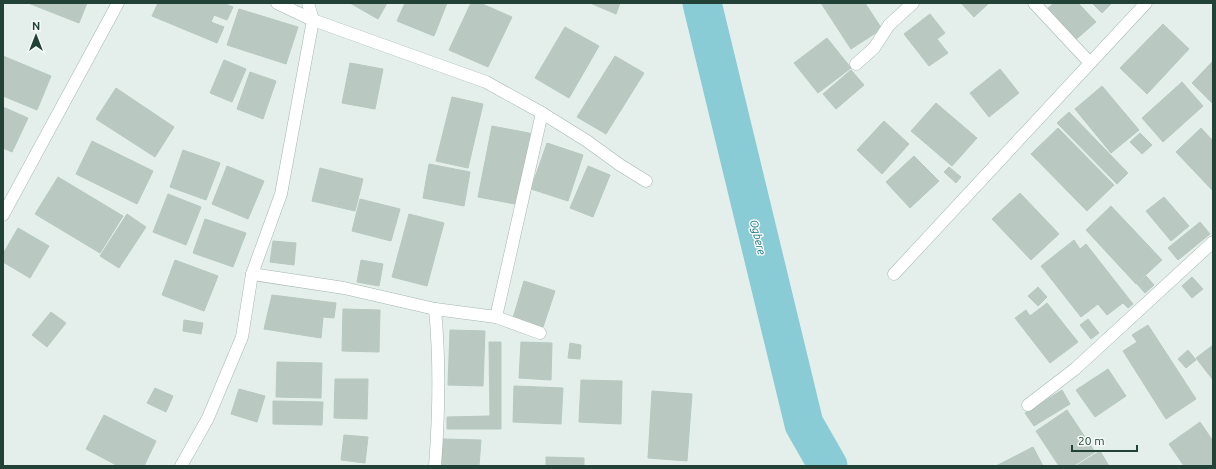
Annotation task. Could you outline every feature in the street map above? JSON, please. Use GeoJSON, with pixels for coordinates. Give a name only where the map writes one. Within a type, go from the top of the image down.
{"type":"FeatureCollection","features":[{"type":"Feature","properties":{"kind":"street"},"geometry":{"type":"LineString","coordinates":[[3,214],[118,3]]}},
{"type":"Feature","properties":{"kind":"street"},"geometry":{"type":"LineString","coordinates":[[277,3],[313,20],[486,82],[542,113],[587,141],[646,182]]}},
{"type":"Feature","properties":{"kind":"street"},"geometry":{"type":"LineString","coordinates":[[181,466],[208,418],[242,337],[252,274],[280,194],[313,20],[308,3]]}},
{"type":"Feature","properties":{"kind":"street"},"geometry":{"type":"LineString","coordinates":[[856,64],[874,48],[889,25],[913,3]]}},
{"type":"Feature","properties":{"kind":"street"},"geometry":{"type":"LineString","coordinates":[[1034,3],[1090,62]]}},
{"type":"Feature","properties":{"kind":"street"},"geometry":{"type":"LineString","coordinates":[[894,274],[1146,3]]}},
{"type":"Feature","properties":{"kind":"street"},"geometry":{"type":"LineString","coordinates":[[496,317],[542,113]]}},
{"type":"Feature","properties":{"kind":"street"},"geometry":{"type":"LineString","coordinates":[[1028,404],[1075,369],[1213,242]]}},
{"type":"Feature","properties":{"kind":"street"},"geometry":{"type":"LineString","coordinates":[[252,274],[344,288],[435,309],[496,317],[540,333]]}},
{"type":"Feature","properties":{"kind":"street"},"geometry":{"type":"LineString","coordinates":[[435,309],[438,332],[438,426],[435,466]]}},
{"type":"Feature","properties":{"kind":"building"},"geometry":{"type":"Polygon","coordinates":[[[28,3],[87,3],[79,23],[28,3]]]}},
{"type":"Feature","properties":{"kind":"building"},"geometry":{"type":"Polygon","coordinates":[[[158,3],[223,3],[233,7],[227,20],[214,15],[211,22],[224,27],[217,43],[152,16],[158,3]]]}},
{"type":"Feature","properties":{"kind":"building"},"geometry":{"type":"Polygon","coordinates":[[[350,3],[387,3],[378,19],[350,3]]]}},
{"type":"Feature","properties":{"kind":"building"},"geometry":{"type":"Polygon","coordinates":[[[405,3],[447,3],[434,36],[397,21],[405,3]]]}},
{"type":"Feature","properties":{"kind":"building"},"geometry":{"type":"Polygon","coordinates":[[[471,3],[480,3],[512,17],[488,67],[449,50],[471,3]]]}},
{"type":"Feature","properties":{"kind":"building"},"geometry":{"type":"Polygon","coordinates":[[[590,3],[620,3],[616,14],[590,3]]]}},
{"type":"Feature","properties":{"kind":"building"},"geometry":{"type":"Polygon","coordinates":[[[821,3],[865,3],[882,29],[851,49],[821,3]]]}},
{"type":"Feature","properties":{"kind":"building"},"geometry":{"type":"Polygon","coordinates":[[[961,3],[989,3],[974,17],[961,3]]]}},
{"type":"Feature","properties":{"kind":"building"},"geometry":{"type":"Polygon","coordinates":[[[1054,3],[1078,3],[1096,22],[1073,42],[1045,11],[1054,3]]]}},
{"type":"Feature","properties":{"kind":"building"},"geometry":{"type":"Polygon","coordinates":[[[1092,3],[1112,3],[1102,13],[1092,3]]]}},
{"type":"Feature","properties":{"kind":"building"},"geometry":{"type":"Polygon","coordinates":[[[239,9],[298,27],[286,64],[227,45],[239,9]]]}},
{"type":"Feature","properties":{"kind":"building"},"geometry":{"type":"Polygon","coordinates":[[[930,14],[945,33],[937,39],[948,53],[929,66],[904,34],[930,14]]]}},
{"type":"Feature","properties":{"kind":"building"},"geometry":{"type":"Polygon","coordinates":[[[1163,24],[1189,49],[1147,94],[1120,68],[1163,24]]]}},
{"type":"Feature","properties":{"kind":"building"},"geometry":{"type":"Polygon","coordinates":[[[565,27],[599,46],[569,98],[535,78],[565,27]]]}},
{"type":"Feature","properties":{"kind":"building"},"geometry":{"type":"Polygon","coordinates":[[[827,38],[851,68],[818,93],[794,63],[827,38]]]}},
{"type":"Feature","properties":{"kind":"building"},"geometry":{"type":"Polygon","coordinates":[[[3,56],[51,76],[37,110],[3,96],[3,56]]]}},
{"type":"Feature","properties":{"kind":"building"},"geometry":{"type":"Polygon","coordinates":[[[615,56],[644,73],[606,134],[577,117],[615,56]]]}},
{"type":"Feature","properties":{"kind":"building"},"geometry":{"type":"Polygon","coordinates":[[[224,60],[246,69],[232,102],[210,93],[224,60]]]}},
{"type":"Feature","properties":{"kind":"building"},"geometry":{"type":"Polygon","coordinates":[[[1213,61],[1213,104],[1192,83],[1213,61]]]}},
{"type":"Feature","properties":{"kind":"building"},"geometry":{"type":"Polygon","coordinates":[[[350,63],[383,69],[375,109],[342,103],[350,63]]]}},
{"type":"Feature","properties":{"kind":"building"},"geometry":{"type":"Polygon","coordinates":[[[1000,69],[1019,93],[989,117],[970,93],[1000,69]]]}},
{"type":"Feature","properties":{"kind":"building"},"geometry":{"type":"Polygon","coordinates":[[[851,70],[864,85],[836,109],[823,94],[851,70]]]}},
{"type":"Feature","properties":{"kind":"building"},"geometry":{"type":"Polygon","coordinates":[[[250,72],[276,81],[263,119],[237,109],[250,72]]]}},
{"type":"Feature","properties":{"kind":"building"},"geometry":{"type":"Polygon","coordinates":[[[1182,82],[1203,106],[1163,142],[1142,118],[1182,82]]]}},
{"type":"Feature","properties":{"kind":"building"},"geometry":{"type":"Polygon","coordinates":[[[1102,86],[1139,130],[1111,153],[1075,109],[1102,86]]]}},
{"type":"Feature","properties":{"kind":"building"},"geometry":{"type":"Polygon","coordinates":[[[116,88],[174,127],[155,157],[96,119],[116,88]]]}},
{"type":"Feature","properties":{"kind":"building"},"geometry":{"type":"Polygon","coordinates":[[[452,97],[483,104],[468,168],[436,161],[452,97]]]}},
{"type":"Feature","properties":{"kind":"building"},"geometry":{"type":"Polygon","coordinates":[[[936,103],[977,138],[952,166],[911,131],[936,103]]]}},
{"type":"Feature","properties":{"kind":"building"},"geometry":{"type":"Polygon","coordinates":[[[3,107],[28,118],[12,152],[3,148],[3,107]]]}},
{"type":"Feature","properties":{"kind":"building"},"geometry":{"type":"Polygon","coordinates":[[[1069,112],[1128,173],[1117,184],[1057,123],[1069,112]]]}},
{"type":"Feature","properties":{"kind":"building"},"geometry":{"type":"Polygon","coordinates":[[[884,121],[909,144],[882,174],[857,150],[884,121]]]}},
{"type":"Feature","properties":{"kind":"building"},"geometry":{"type":"Polygon","coordinates":[[[492,126],[534,134],[520,205],[478,197],[492,126]]]}},
{"type":"Feature","properties":{"kind":"building"},"geometry":{"type":"Polygon","coordinates":[[[1058,128],[1114,185],[1087,211],[1031,154],[1058,128]]]}},
{"type":"Feature","properties":{"kind":"building"},"geometry":{"type":"Polygon","coordinates":[[[1201,128],[1213,141],[1213,191],[1176,152],[1201,128]]]}},
{"type":"Feature","properties":{"kind":"building"},"geometry":{"type":"Polygon","coordinates":[[[1140,133],[1152,145],[1142,154],[1130,142],[1140,133]]]}},
{"type":"Feature","properties":{"kind":"building"},"geometry":{"type":"Polygon","coordinates":[[[92,141],[153,171],[137,204],[76,174],[92,141]]]}},
{"type":"Feature","properties":{"kind":"building"},"geometry":{"type":"Polygon","coordinates":[[[547,143],[583,155],[568,201],[531,189],[547,143]]]}},
{"type":"Feature","properties":{"kind":"building"},"geometry":{"type":"Polygon","coordinates":[[[183,150],[220,163],[206,200],[170,187],[183,150]]]}},
{"type":"Feature","properties":{"kind":"building"},"geometry":{"type":"Polygon","coordinates":[[[914,156],[939,181],[910,208],[886,182],[914,156]]]}},
{"type":"Feature","properties":{"kind":"building"},"geometry":{"type":"Polygon","coordinates":[[[429,164],[470,172],[464,206],[423,198],[429,164]]]}},
{"type":"Feature","properties":{"kind":"building"},"geometry":{"type":"Polygon","coordinates":[[[227,166],[264,181],[248,219],[212,204],[227,166]]]}},
{"type":"Feature","properties":{"kind":"building"},"geometry":{"type":"Polygon","coordinates":[[[588,166],[610,175],[593,217],[570,208],[588,166]]]}},
{"type":"Feature","properties":{"kind":"building"},"geometry":{"type":"Polygon","coordinates":[[[949,167],[961,177],[956,183],[944,172],[949,167]]]}},
{"type":"Feature","properties":{"kind":"building"},"geometry":{"type":"Polygon","coordinates":[[[320,168],[363,179],[355,211],[312,201],[320,168]]]}},
{"type":"Feature","properties":{"kind":"building"},"geometry":{"type":"Polygon","coordinates":[[[58,177],[123,216],[100,253],[35,214],[58,177]]]}},
{"type":"Feature","properties":{"kind":"building"},"geometry":{"type":"Polygon","coordinates":[[[1020,193],[1059,234],[1031,260],[992,219],[1020,193]]]}},
{"type":"Feature","properties":{"kind":"building"},"geometry":{"type":"Polygon","coordinates":[[[168,194],[201,207],[186,245],[153,232],[168,194]]]}},
{"type":"Feature","properties":{"kind":"building"},"geometry":{"type":"Polygon","coordinates":[[[1164,197],[1189,226],[1171,241],[1146,211],[1164,197]]]}},
{"type":"Feature","properties":{"kind":"building"},"geometry":{"type":"Polygon","coordinates":[[[360,199],[400,209],[391,241],[352,231],[360,199]]]}},
{"type":"Feature","properties":{"kind":"building"},"geometry":{"type":"Polygon","coordinates":[[[1111,206],[1162,260],[1136,284],[1086,230],[1111,206]]]}},
{"type":"Feature","properties":{"kind":"building"},"geometry":{"type":"Polygon","coordinates":[[[127,214],[146,227],[119,268],[100,256],[127,214]]]}},
{"type":"Feature","properties":{"kind":"building"},"geometry":{"type":"Polygon","coordinates":[[[409,214],[444,223],[427,286],[392,277],[409,214]]]}},
{"type":"Feature","properties":{"kind":"building"},"geometry":{"type":"Polygon","coordinates":[[[205,219],[246,233],[233,267],[193,253],[205,219]]]}},
{"type":"Feature","properties":{"kind":"building"},"geometry":{"type":"Polygon","coordinates":[[[1200,222],[1210,234],[1178,260],[1168,248],[1200,222]]]}},
{"type":"Feature","properties":{"kind":"building"},"geometry":{"type":"Polygon","coordinates":[[[18,228],[49,246],[30,278],[3,262],[3,254],[18,228]]]}},
{"type":"Feature","properties":{"kind":"building"},"geometry":{"type":"Polygon","coordinates":[[[1074,240],[1080,249],[1086,244],[1133,304],[1128,308],[1123,303],[1107,315],[1098,304],[1081,317],[1041,266],[1074,240]]]}},
{"type":"Feature","properties":{"kind":"building"},"geometry":{"type":"Polygon","coordinates":[[[273,241],[296,243],[294,265],[270,262],[273,241]]]}},
{"type":"Feature","properties":{"kind":"building"},"geometry":{"type":"Polygon","coordinates":[[[175,260],[218,276],[204,311],[162,295],[175,260]]]}},
{"type":"Feature","properties":{"kind":"building"},"geometry":{"type":"Polygon","coordinates":[[[361,260],[383,264],[379,286],[357,282],[361,260]]]}},
{"type":"Feature","properties":{"kind":"building"},"geometry":{"type":"Polygon","coordinates":[[[1146,276],[1154,285],[1145,293],[1137,284],[1146,276]]]}},
{"type":"Feature","properties":{"kind":"building"},"geometry":{"type":"Polygon","coordinates":[[[1192,277],[1203,289],[1192,298],[1182,286],[1192,277]]]}},
{"type":"Feature","properties":{"kind":"building"},"geometry":{"type":"Polygon","coordinates":[[[524,281],[555,291],[543,327],[513,318],[524,281]]]}},
{"type":"Feature","properties":{"kind":"building"},"geometry":{"type":"Polygon","coordinates":[[[1038,287],[1047,297],[1038,306],[1028,296],[1038,287]]]}},
{"type":"Feature","properties":{"kind":"building"},"geometry":{"type":"Polygon","coordinates":[[[272,295],[336,303],[334,318],[323,317],[321,338],[264,329],[272,295]]]}},
{"type":"Feature","properties":{"kind":"building"},"geometry":{"type":"Polygon","coordinates":[[[1047,303],[1078,342],[1050,363],[1015,318],[1026,310],[1030,316],[1047,303]]]}},
{"type":"Feature","properties":{"kind":"building"},"geometry":{"type":"Polygon","coordinates":[[[343,309],[380,310],[379,352],[342,351],[343,309]]]}},
{"type":"Feature","properties":{"kind":"building"},"geometry":{"type":"Polygon","coordinates":[[[51,312],[66,323],[47,347],[32,335],[51,312]]]}},
{"type":"Feature","properties":{"kind":"building"},"geometry":{"type":"Polygon","coordinates":[[[1088,319],[1099,333],[1091,339],[1080,325],[1088,319]]]}},
{"type":"Feature","properties":{"kind":"building"},"geometry":{"type":"Polygon","coordinates":[[[184,320],[203,323],[201,334],[183,331],[184,320]]]}},
{"type":"Feature","properties":{"kind":"building"},"geometry":{"type":"Polygon","coordinates":[[[1148,325],[1196,399],[1166,419],[1123,351],[1137,342],[1132,335],[1148,325]]]}},
{"type":"Feature","properties":{"kind":"building"},"geometry":{"type":"Polygon","coordinates":[[[450,330],[485,331],[483,386],[448,385],[450,330]]]}},
{"type":"Feature","properties":{"kind":"building"},"geometry":{"type":"Polygon","coordinates":[[[489,342],[501,342],[501,429],[447,429],[447,417],[490,416],[489,342]]]}},
{"type":"Feature","properties":{"kind":"building"},"geometry":{"type":"Polygon","coordinates":[[[521,342],[552,343],[551,380],[519,378],[521,342]]]}},
{"type":"Feature","properties":{"kind":"building"},"geometry":{"type":"Polygon","coordinates":[[[570,343],[581,345],[580,359],[568,358],[570,343]]]}},
{"type":"Feature","properties":{"kind":"building"},"geometry":{"type":"Polygon","coordinates":[[[1213,345],[1213,380],[1196,358],[1213,345]]]}},
{"type":"Feature","properties":{"kind":"building"},"geometry":{"type":"Polygon","coordinates":[[[1188,350],[1196,360],[1186,368],[1178,359],[1188,350]]]}},
{"type":"Feature","properties":{"kind":"building"},"geometry":{"type":"Polygon","coordinates":[[[277,362],[322,363],[321,398],[276,397],[277,362]]]}},
{"type":"Feature","properties":{"kind":"building"},"geometry":{"type":"Polygon","coordinates":[[[1108,369],[1126,396],[1095,417],[1076,390],[1108,369]]]}},
{"type":"Feature","properties":{"kind":"building"},"geometry":{"type":"Polygon","coordinates":[[[335,379],[368,379],[367,419],[334,418],[335,379]]]}},
{"type":"Feature","properties":{"kind":"building"},"geometry":{"type":"Polygon","coordinates":[[[581,380],[622,381],[621,424],[579,422],[581,380]]]}},
{"type":"Feature","properties":{"kind":"building"},"geometry":{"type":"Polygon","coordinates":[[[514,386],[563,388],[561,424],[513,422],[514,386]]]}},
{"type":"Feature","properties":{"kind":"building"},"geometry":{"type":"Polygon","coordinates":[[[155,388],[173,396],[166,412],[147,403],[155,388]]]}},
{"type":"Feature","properties":{"kind":"building"},"geometry":{"type":"Polygon","coordinates":[[[239,389],[265,396],[257,422],[231,414],[239,389]]]}},
{"type":"Feature","properties":{"kind":"building"},"geometry":{"type":"Polygon","coordinates":[[[1062,390],[1070,404],[1034,426],[1025,413],[1062,390]]]}},
{"type":"Feature","properties":{"kind":"building"},"geometry":{"type":"Polygon","coordinates":[[[652,391],[692,394],[687,461],[648,458],[652,391]]]}},
{"type":"Feature","properties":{"kind":"building"},"geometry":{"type":"Polygon","coordinates":[[[273,401],[323,402],[322,425],[273,424],[273,401]]]}},
{"type":"Feature","properties":{"kind":"building"},"geometry":{"type":"Polygon","coordinates":[[[1067,410],[1095,452],[1073,466],[1059,466],[1036,431],[1067,410]]]}},
{"type":"Feature","properties":{"kind":"building"},"geometry":{"type":"Polygon","coordinates":[[[104,415],[156,441],[144,466],[118,466],[86,449],[104,415]]]}},
{"type":"Feature","properties":{"kind":"building"},"geometry":{"type":"Polygon","coordinates":[[[1200,422],[1213,441],[1213,466],[1184,466],[1169,444],[1200,422]]]}},
{"type":"Feature","properties":{"kind":"building"},"geometry":{"type":"Polygon","coordinates":[[[344,435],[368,437],[365,463],[341,460],[344,435]]]}},
{"type":"Feature","properties":{"kind":"building"},"geometry":{"type":"Polygon","coordinates":[[[443,439],[481,440],[479,466],[441,466],[443,439]]]}},
{"type":"Feature","properties":{"kind":"building"},"geometry":{"type":"Polygon","coordinates":[[[1033,447],[1043,466],[996,466],[1033,447]]]}},
{"type":"Feature","properties":{"kind":"building"},"geometry":{"type":"Polygon","coordinates":[[[1100,451],[1109,466],[1076,466],[1100,451]]]}},
{"type":"Feature","properties":{"kind":"building"},"geometry":{"type":"Polygon","coordinates":[[[546,457],[584,458],[584,466],[546,466],[546,457]]]}},
{"type":"Feature","properties":{"kind":"waterway","name":"Ogbere"},"geometry":{"type":"LineString","coordinates":[[702,3],[804,424],[828,466]]}}]}
